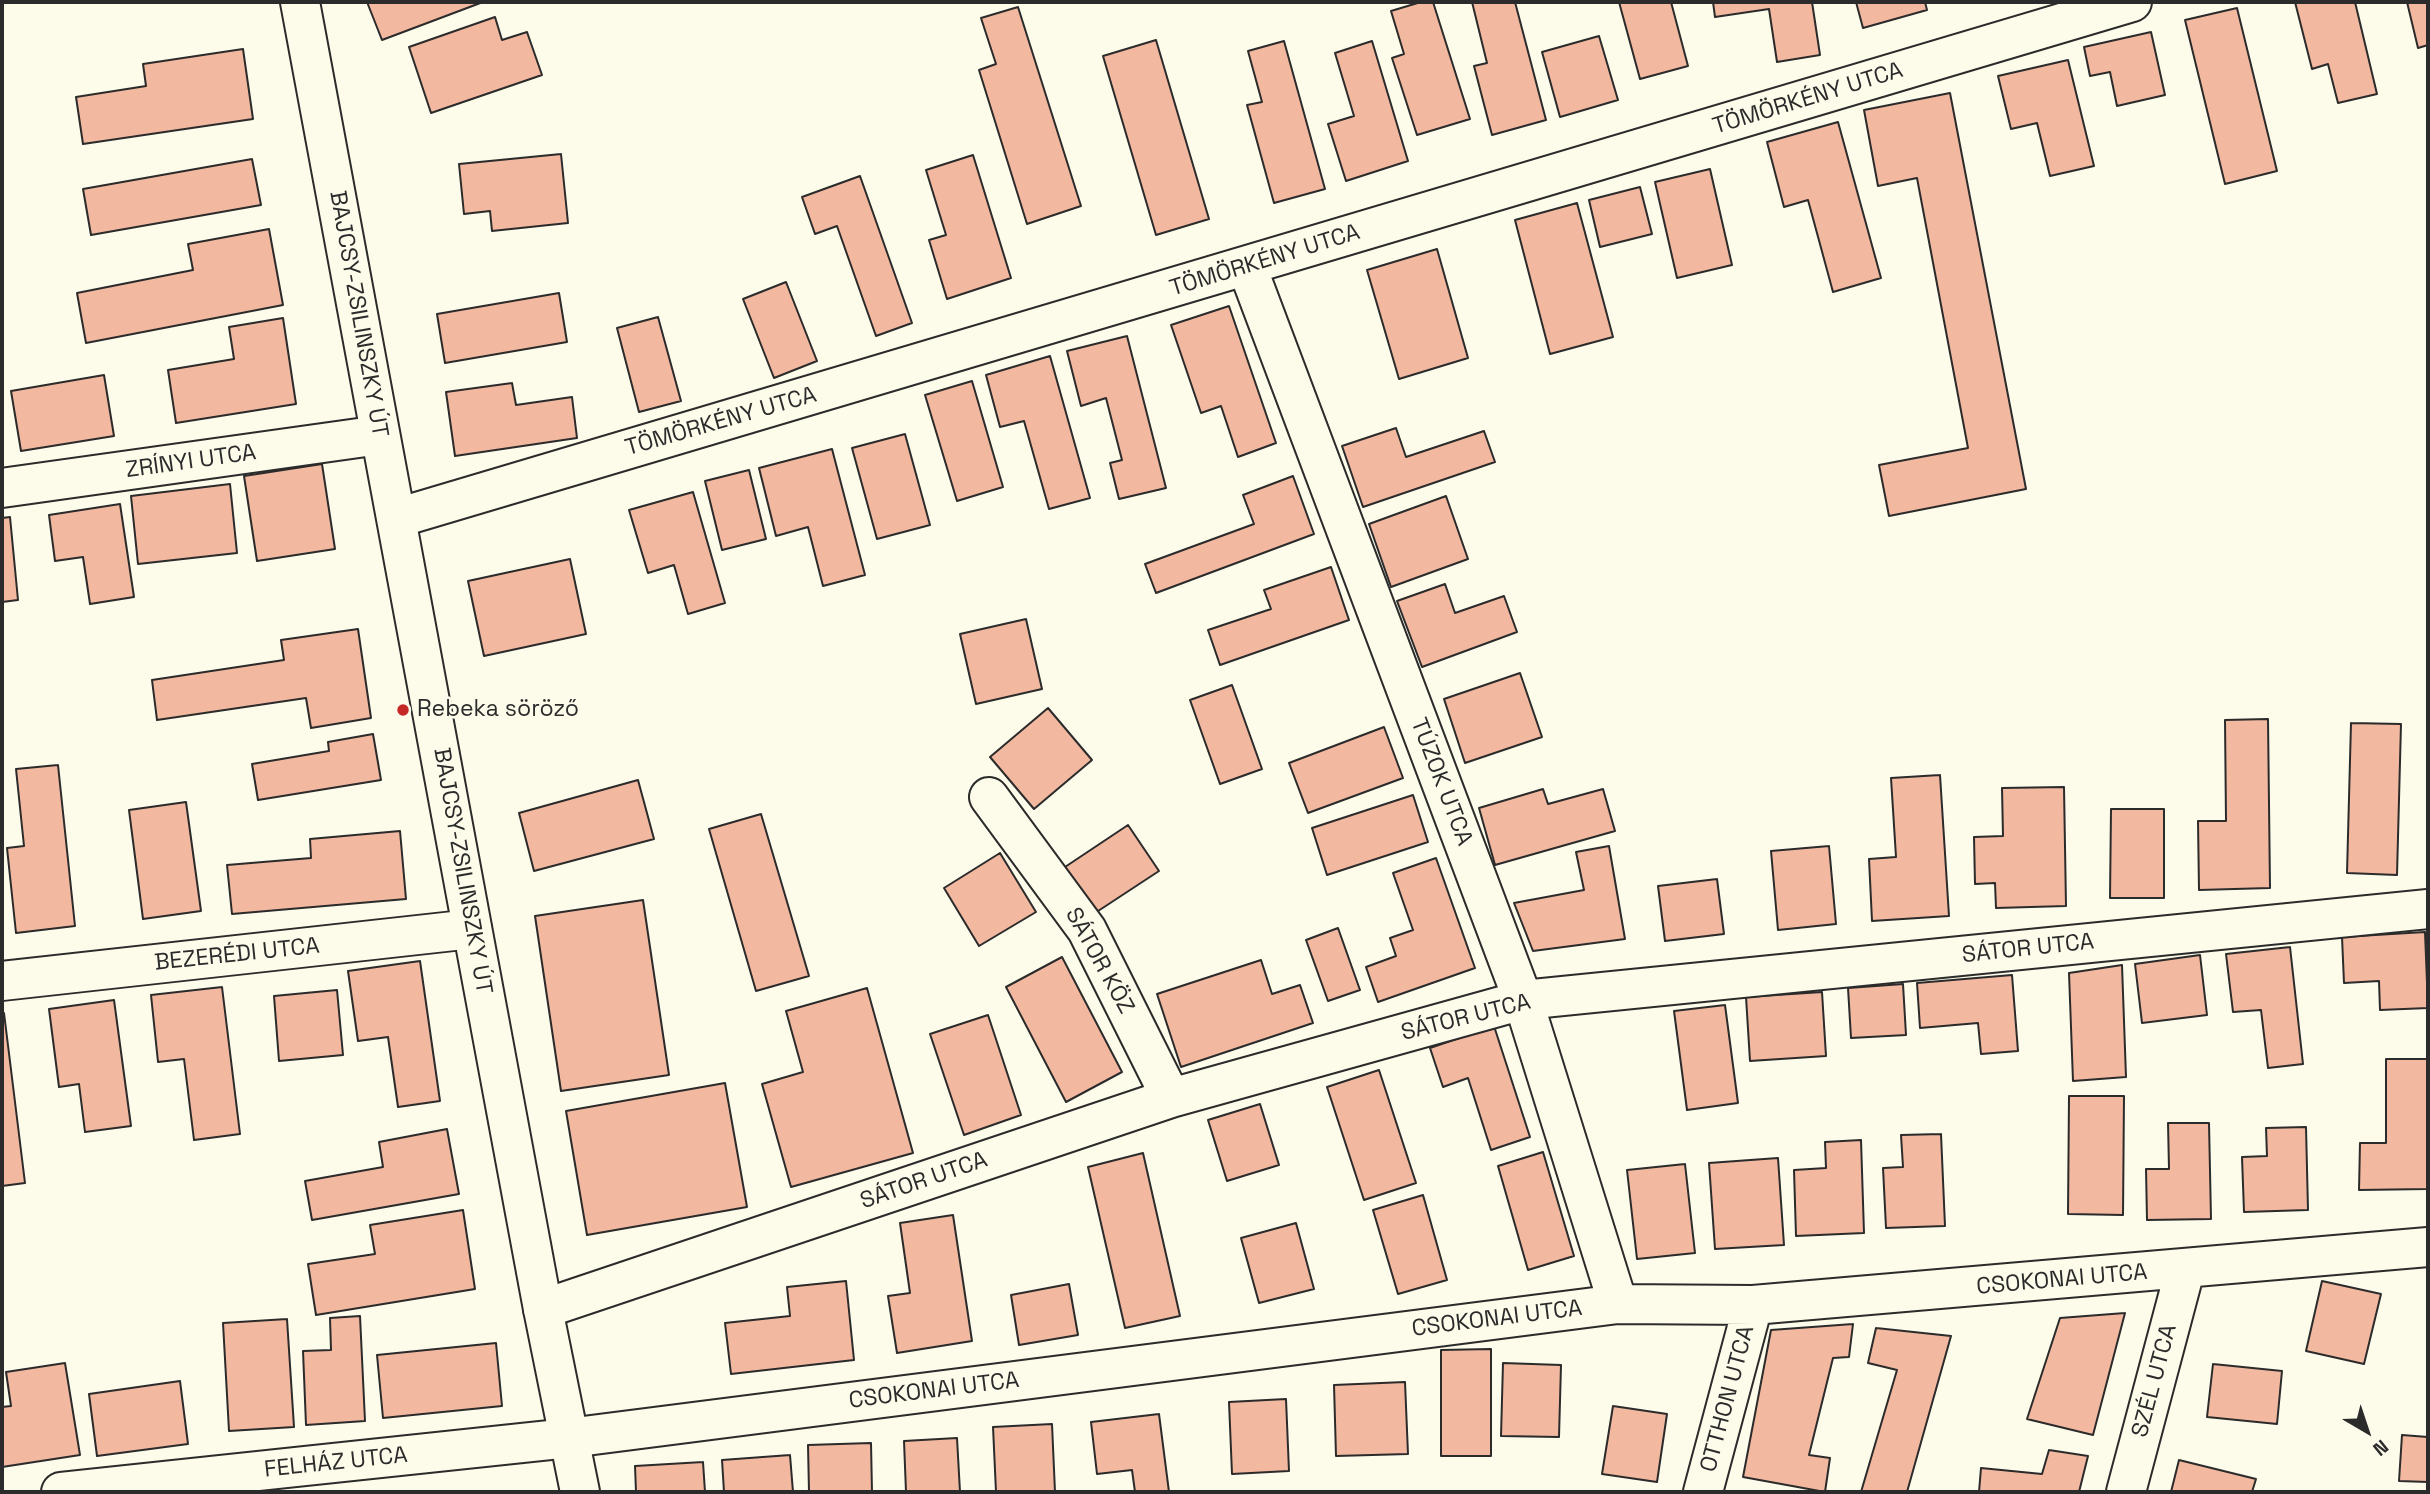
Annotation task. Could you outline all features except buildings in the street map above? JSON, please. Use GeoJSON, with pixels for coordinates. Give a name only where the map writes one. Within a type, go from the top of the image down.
{"type":"FeatureCollection","features":[{"type":"Feature","properties":{"kind":"street","name":"BAJCSY-ZSILINSZKY ÚT"},"geometry":{"type":"LineString","coordinates":[[300,2],[543,1309],[580,1492]]}},
{"type":"Feature","properties":{"kind":"street","name":"TÖMÖRKÉNY UTCA"},"geometry":{"type":"LineString","coordinates":[[397,518],[2132,2]]}},
{"type":"Feature","properties":{"kind":"street","name":"TÚZOK UTCA"},"geometry":{"type":"LineString","coordinates":[[1247,267],[1523,1000],[1618,1304]]}},
{"type":"Feature","properties":{"kind":"street","name":"ZRÍNYI UTCA"},"geometry":{"type":"LineString","coordinates":[[2,488],[380,435]]}},
{"type":"Feature","properties":{"kind":"street","name":"SÁTOR KÖZ"},"geometry":{"type":"LineString","coordinates":[[989,797],[1087,930],[1171,1098]]}},
{"type":"Feature","properties":{"kind":"street","name":"SÁTOR UTCA"},"geometry":{"type":"LineString","coordinates":[[543,1309],[1171,1098],[1523,1000],[2428,909]]}},
{"type":"Feature","properties":{"kind":"street","name":"BEZERÉDI UTCA"},"geometry":{"type":"LineString","coordinates":[[2,981],[472,929]]}},
{"type":"Feature","properties":{"kind":"street","name":"CSOKONAI UTCA"},"geometry":{"type":"LineString","coordinates":[[569,1438],[1618,1304],[1753,1305],[2185,1270],[2428,1247]]}},
{"type":"Feature","properties":{"kind":"street","name":"SZÉL UTCA"},"geometry":{"type":"LineString","coordinates":[[2126,1492],[2185,1270]]}},
{"type":"Feature","properties":{"kind":"street","name":"OTTHON UTCA"},"geometry":{"type":"LineString","coordinates":[[1703,1492],[1753,1305]]}},
{"type":"Feature","properties":{"kind":"street","name":"FELHÁZ UTCA"},"geometry":{"type":"LineString","coordinates":[[61,1492],[569,1438]]}},
{"type":"Feature","properties":{"kind":"place","name":"Rebeka söröző"},"geometry":{"type":"Point","coordinates":[403,710]}}]}
